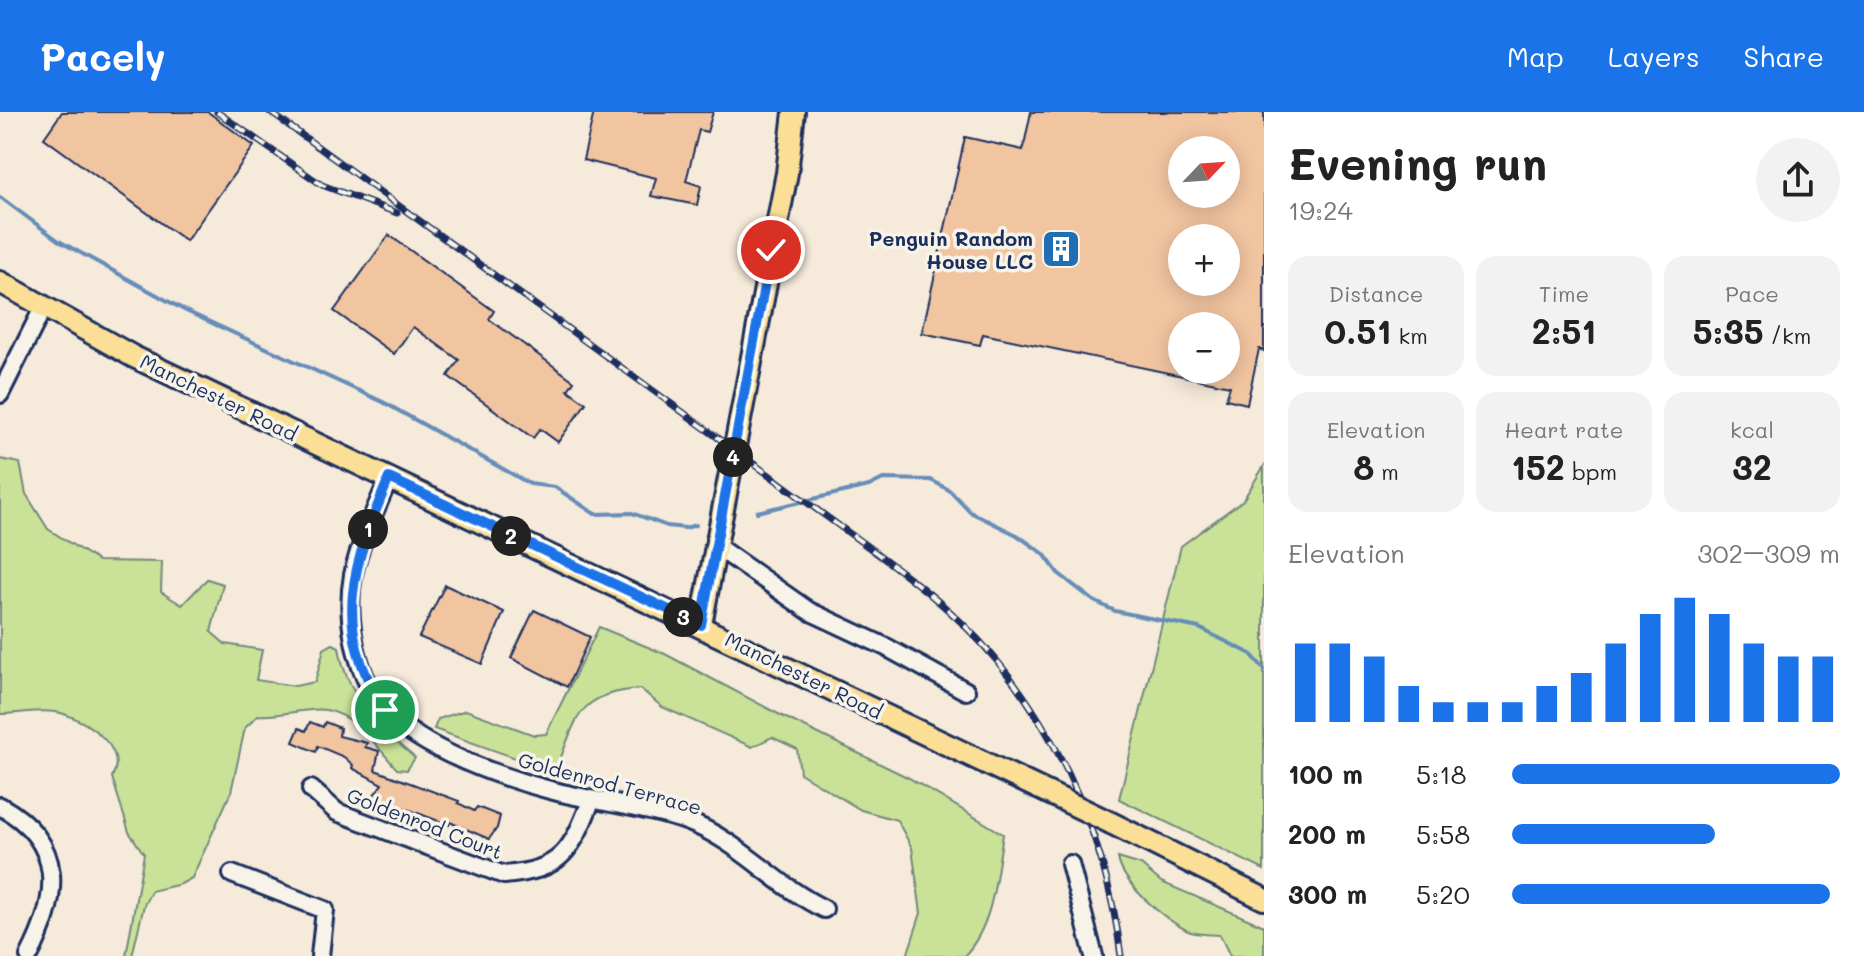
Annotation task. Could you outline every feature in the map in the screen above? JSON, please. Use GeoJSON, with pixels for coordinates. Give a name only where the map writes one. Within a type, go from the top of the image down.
{"type":"FeatureCollection","features":[{"type":"Feature","properties":{"kind":"main road"},"geometry":{"type":"LineString","coordinates":[[701,625],[787,173],[794,112]]}},
{"type":"Feature","properties":{"kind":"main road","name":"Manchester Road"},"geometry":{"type":"LineString","coordinates":[[0,282],[134,357],[701,625],[1264,899]]}},
{"type":"Feature","properties":{"kind":"street"},"geometry":{"type":"LineString","coordinates":[[0,394],[43,308]]}},
{"type":"Feature","properties":{"kind":"street","name":"Goldenrod Terrace"},"geometry":{"type":"LineString","coordinates":[[389,478],[360,549],[350,608],[358,654],[373,692],[396,720],[451,754],[546,789],[659,813],[701,827],[744,854],[789,891],[824,909]]}},
{"type":"Feature","properties":{"kind":"street"},"geometry":{"type":"LineString","coordinates":[[716,546],[809,611],[886,647],[966,691]]}},
{"type":"Feature","properties":{"kind":"street","name":"Goldenrod Court"},"geometry":{"type":"LineString","coordinates":[[311,789],[337,812],[504,875],[548,867],[563,856],[578,834],[591,801]]}},
{"type":"Feature","properties":{"kind":"street"},"geometry":{"type":"LineString","coordinates":[[0,806],[33,834],[50,868],[52,897],[48,915],[29,956]]}},
{"type":"Feature","properties":{"kind":"street"},"geometry":{"type":"LineString","coordinates":[[1070,864],[1094,956]]}},
{"type":"Feature","properties":{"kind":"street"},"geometry":{"type":"LineString","coordinates":[[232,874],[325,910],[320,956]]}},
{"type":"Feature","properties":{"kind":"green space"},"geometry":{"type":"Polygon","coordinates":[[[0,459],[20,463],[26,494],[48,529],[98,561],[162,562],[161,592],[182,605],[207,579],[223,584],[211,632],[225,644],[262,650],[256,680],[295,686],[315,682],[324,649],[333,644],[339,647],[356,695],[388,734],[415,758],[407,770],[397,769],[358,726],[338,713],[311,710],[258,715],[245,728],[231,792],[192,878],[151,891],[144,905],[132,956],[126,956],[144,854],[129,832],[112,777],[116,766],[110,746],[84,723],[64,714],[41,711],[0,714],[0,459]]]}},
{"type":"Feature","properties":{"kind":"green space"},"geometry":{"type":"Polygon","coordinates":[[[1264,466],[1264,870],[1119,799],[1181,546],[1243,500],[1264,466]]]}},
{"type":"Feature","properties":{"kind":"green space"},"geometry":{"type":"Polygon","coordinates":[[[599,627],[665,654],[909,778],[1003,834],[988,915],[974,944],[964,956],[907,956],[921,913],[912,848],[897,820],[861,810],[800,773],[797,749],[772,737],[752,747],[662,707],[641,689],[603,696],[591,703],[574,724],[555,772],[434,729],[438,719],[466,710],[534,735],[546,734],[599,627]]]}},
{"type":"Feature","properties":{"kind":"green space"},"geometry":{"type":"Polygon","coordinates":[[[1118,858],[1141,865],[1161,882],[1264,926],[1264,956],[1230,956],[1220,935],[1195,933],[1178,925],[1156,909],[1127,879],[1118,858]]]}},
{"type":"Feature","properties":{"kind":"building"},"geometry":{"type":"Polygon","coordinates":[[[62,112],[208,112],[254,146],[186,241],[44,138],[62,112]]]}},
{"type":"Feature","properties":{"kind":"building"},"geometry":{"type":"Polygon","coordinates":[[[594,112],[713,112],[707,132],[699,130],[686,181],[701,186],[697,205],[651,196],[656,178],[583,160],[594,112]]]}},
{"type":"Feature","properties":{"kind":"building","name":"Penguin Random House LLC"},"geometry":{"type":"Polygon","coordinates":[[[1031,112],[1264,112],[1264,351],[1259,349],[1247,404],[1226,399],[1230,386],[1220,384],[1240,384],[1240,312],[1168,312],[1168,373],[983,334],[980,345],[922,333],[965,137],[1023,150],[1031,112]]]}},
{"type":"Feature","properties":{"kind":"building"},"geometry":{"type":"Polygon","coordinates":[[[389,235],[494,311],[489,319],[574,381],[568,390],[586,403],[558,442],[540,429],[533,438],[448,376],[459,360],[413,327],[394,354],[334,311],[389,235]]]}},
{"type":"Feature","properties":{"kind":"building"},"geometry":{"type":"Polygon","coordinates":[[[445,585],[504,612],[482,664],[419,637],[445,585]]]}},
{"type":"Feature","properties":{"kind":"building"},"geometry":{"type":"Polygon","coordinates":[[[534,610],[590,637],[567,687],[511,658],[534,610]]]}},
{"type":"Feature","properties":{"kind":"building"},"geometry":{"type":"Polygon","coordinates":[[[310,722],[323,727],[325,722],[340,728],[339,736],[367,743],[365,747],[379,751],[375,770],[459,801],[474,811],[477,807],[500,816],[497,828],[489,839],[373,796],[382,784],[352,768],[353,765],[344,757],[318,746],[316,752],[293,742],[299,728],[306,731],[310,722]]]}},
{"type":"Feature","properties":{"kind":"waterway"},"geometry":{"type":"LineString","coordinates":[[0,197],[59,241],[186,311],[383,402],[530,484],[555,487],[595,514],[632,513],[667,526],[685,528],[696,525]]}},
{"type":"Feature","properties":{"kind":"waterway"},"geometry":{"type":"LineString","coordinates":[[757,512],[869,486],[883,479],[931,480],[949,490],[970,512],[1017,535],[1044,554],[1058,573],[1094,601],[1115,611],[1199,628],[1251,654],[1264,669]]}},
{"type":"Feature","properties":{"kind":"railway"},"geometry":{"type":"LineString","coordinates":[[217,112],[322,185],[397,213]]}},
{"type":"Feature","properties":{"kind":"railway"},"geometry":{"type":"LineString","coordinates":[[270,112],[871,549],[961,622],[993,656],[1022,694],[1069,776],[1088,819],[1102,864],[1114,910],[1121,956]]}},
{"type":"Feature","properties":{"kind":"place","name":"Penguin Random House LLC"},"geometry":{"type":"Point","coordinates":[1061,249]}},
{"type":"Feature","properties":{"kind":"route"},"geometry":{"type":"LineString","coordinates":[[385,710],[364,670],[352,631],[350,608],[360,549],[389,478],[701,625],[771,250]]}}]}
